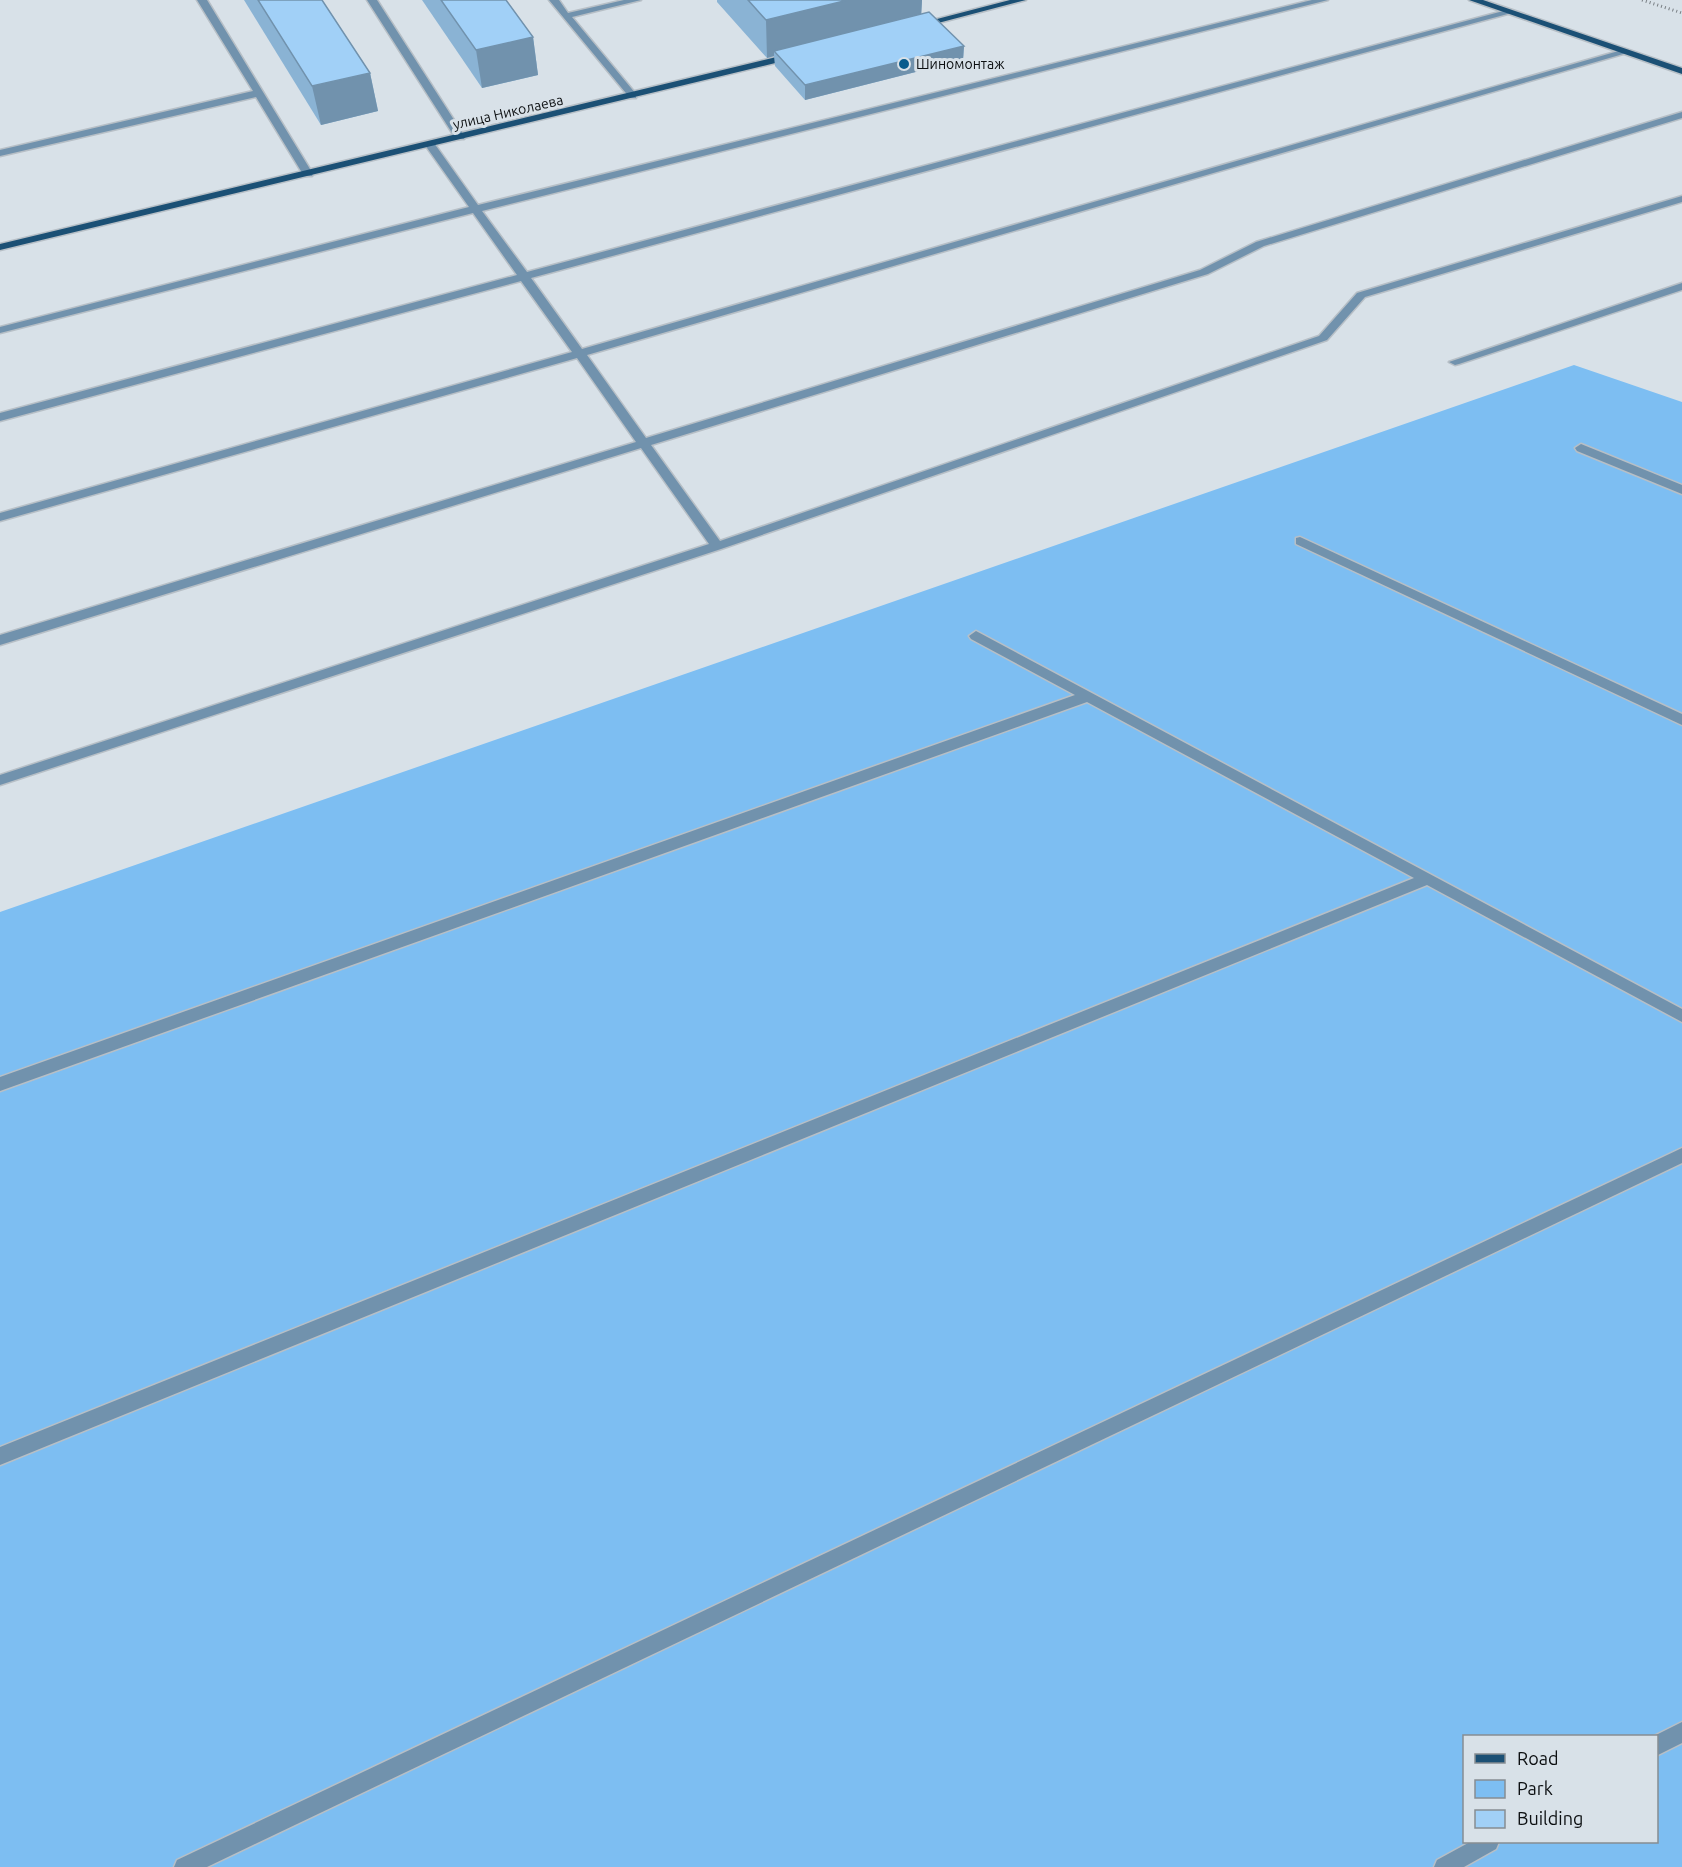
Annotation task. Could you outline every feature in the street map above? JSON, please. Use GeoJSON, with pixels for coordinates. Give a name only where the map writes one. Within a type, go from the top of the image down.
{"type":"FeatureCollection","features":[{"type":"Feature","properties":{"kind":"main road"},"geometry":{"type":"LineString","coordinates":[[907,28],[1021,0]]}},
{"type":"Feature","properties":{"kind":"main road"},"geometry":{"type":"LineString","coordinates":[[1474,0],[1682,71]]}},
{"type":"Feature","properties":{"kind":"main road","name":"улица Николаева"},"geometry":{"type":"LineString","coordinates":[[0,247],[804,54]]}},
{"type":"Feature","properties":{"kind":"lane"},"geometry":{"type":"LineString","coordinates":[[202,0],[308,174]]}},
{"type":"Feature","properties":{"kind":"lane"},"geometry":{"type":"LineString","coordinates":[[372,0],[460,137]]}},
{"type":"Feature","properties":{"kind":"lane"},"geometry":{"type":"LineString","coordinates":[[554,0],[633,96]]}},
{"type":"Feature","properties":{"kind":"lane"},"geometry":{"type":"LineString","coordinates":[[566,16],[636,0]]}},
{"type":"Feature","properties":{"kind":"lane"},"geometry":{"type":"LineString","coordinates":[[0,330],[476,209],[1323,0]]}},
{"type":"Feature","properties":{"kind":"lane"},"geometry":{"type":"LineString","coordinates":[[0,417],[1510,12]]}},
{"type":"Feature","properties":{"kind":"lane"},"geometry":{"type":"LineString","coordinates":[[0,517],[579,354],[1625,52]]}},
{"type":"Feature","properties":{"kind":"lane"},"geometry":{"type":"LineString","coordinates":[[0,153],[259,93]]}},
{"type":"Feature","properties":{"kind":"lane"},"geometry":{"type":"LineString","coordinates":[[0,640],[1204,272],[1260,244],[1682,116]]}},
{"type":"Feature","properties":{"kind":"lane"},"geometry":{"type":"LineString","coordinates":[[430,144],[717,546]]}},
{"type":"Feature","properties":{"kind":"lane"},"geometry":{"type":"LineString","coordinates":[[0,780],[717,546],[1323,338],[1361,295],[1682,199]]}},
{"type":"Feature","properties":{"kind":"lane"},"geometry":{"type":"LineString","coordinates":[[1455,362],[1682,286]]}},
{"type":"Feature","properties":{"kind":"lane"},"geometry":{"type":"LineString","coordinates":[[1581,448],[1682,490]]}},
{"type":"Feature","properties":{"kind":"lane"},"geometry":{"type":"LineString","coordinates":[[1300,541],[1682,720]]}},
{"type":"Feature","properties":{"kind":"lane"},"geometry":{"type":"LineString","coordinates":[[976,636],[1682,1016]]}},
{"type":"Feature","properties":{"kind":"lane"},"geometry":{"type":"LineString","coordinates":[[0,1084],[1088,696]]}},
{"type":"Feature","properties":{"kind":"lane"},"geometry":{"type":"LineString","coordinates":[[0,1456],[1427,879]]}},
{"type":"Feature","properties":{"kind":"lane"},"geometry":{"type":"LineString","coordinates":[[184,1867],[1682,1155]]}},
{"type":"Feature","properties":{"kind":"lane"},"geometry":{"type":"LineString","coordinates":[[1658,1745],[1682,1732]]}},
{"type":"Feature","properties":{"kind":"lane"},"geometry":{"type":"LineString","coordinates":[[1444,1867],[1487,1843]]}},
{"type":"Feature","properties":{"kind":"path"},"geometry":{"type":"LineString","coordinates":[[1642,0],[1682,13]]}},
{"type":"Feature","properties":{"kind":"green space"},"geometry":{"type":"Polygon","coordinates":[[[1574,365],[1682,402],[1682,1867],[0,1867],[0,912],[1574,365]]]}},
{"type":"Feature","properties":{"kind":"building"},"geometry":{"type":"Polygon","coordinates":[[[258,0],[322,0],[370,73],[312,86],[258,0]]]}},
{"type":"Feature","properties":{"kind":"building"},"geometry":{"type":"Polygon","coordinates":[[[441,0],[506,0],[533,37],[476,50],[441,0]]]}},
{"type":"Feature","properties":{"kind":"building"},"geometry":{"type":"Polygon","coordinates":[[[748,0],[848,0],[766,20],[748,0]]]}},
{"type":"Feature","properties":{"kind":"building"},"geometry":{"type":"Polygon","coordinates":[[[929,12],[964,46],[805,85],[774,51],[929,12]]]}},
{"type":"Feature","properties":{"kind":"place","name":"Шиномонтаж"},"geometry":{"type":"Point","coordinates":[904,64]}}]}
